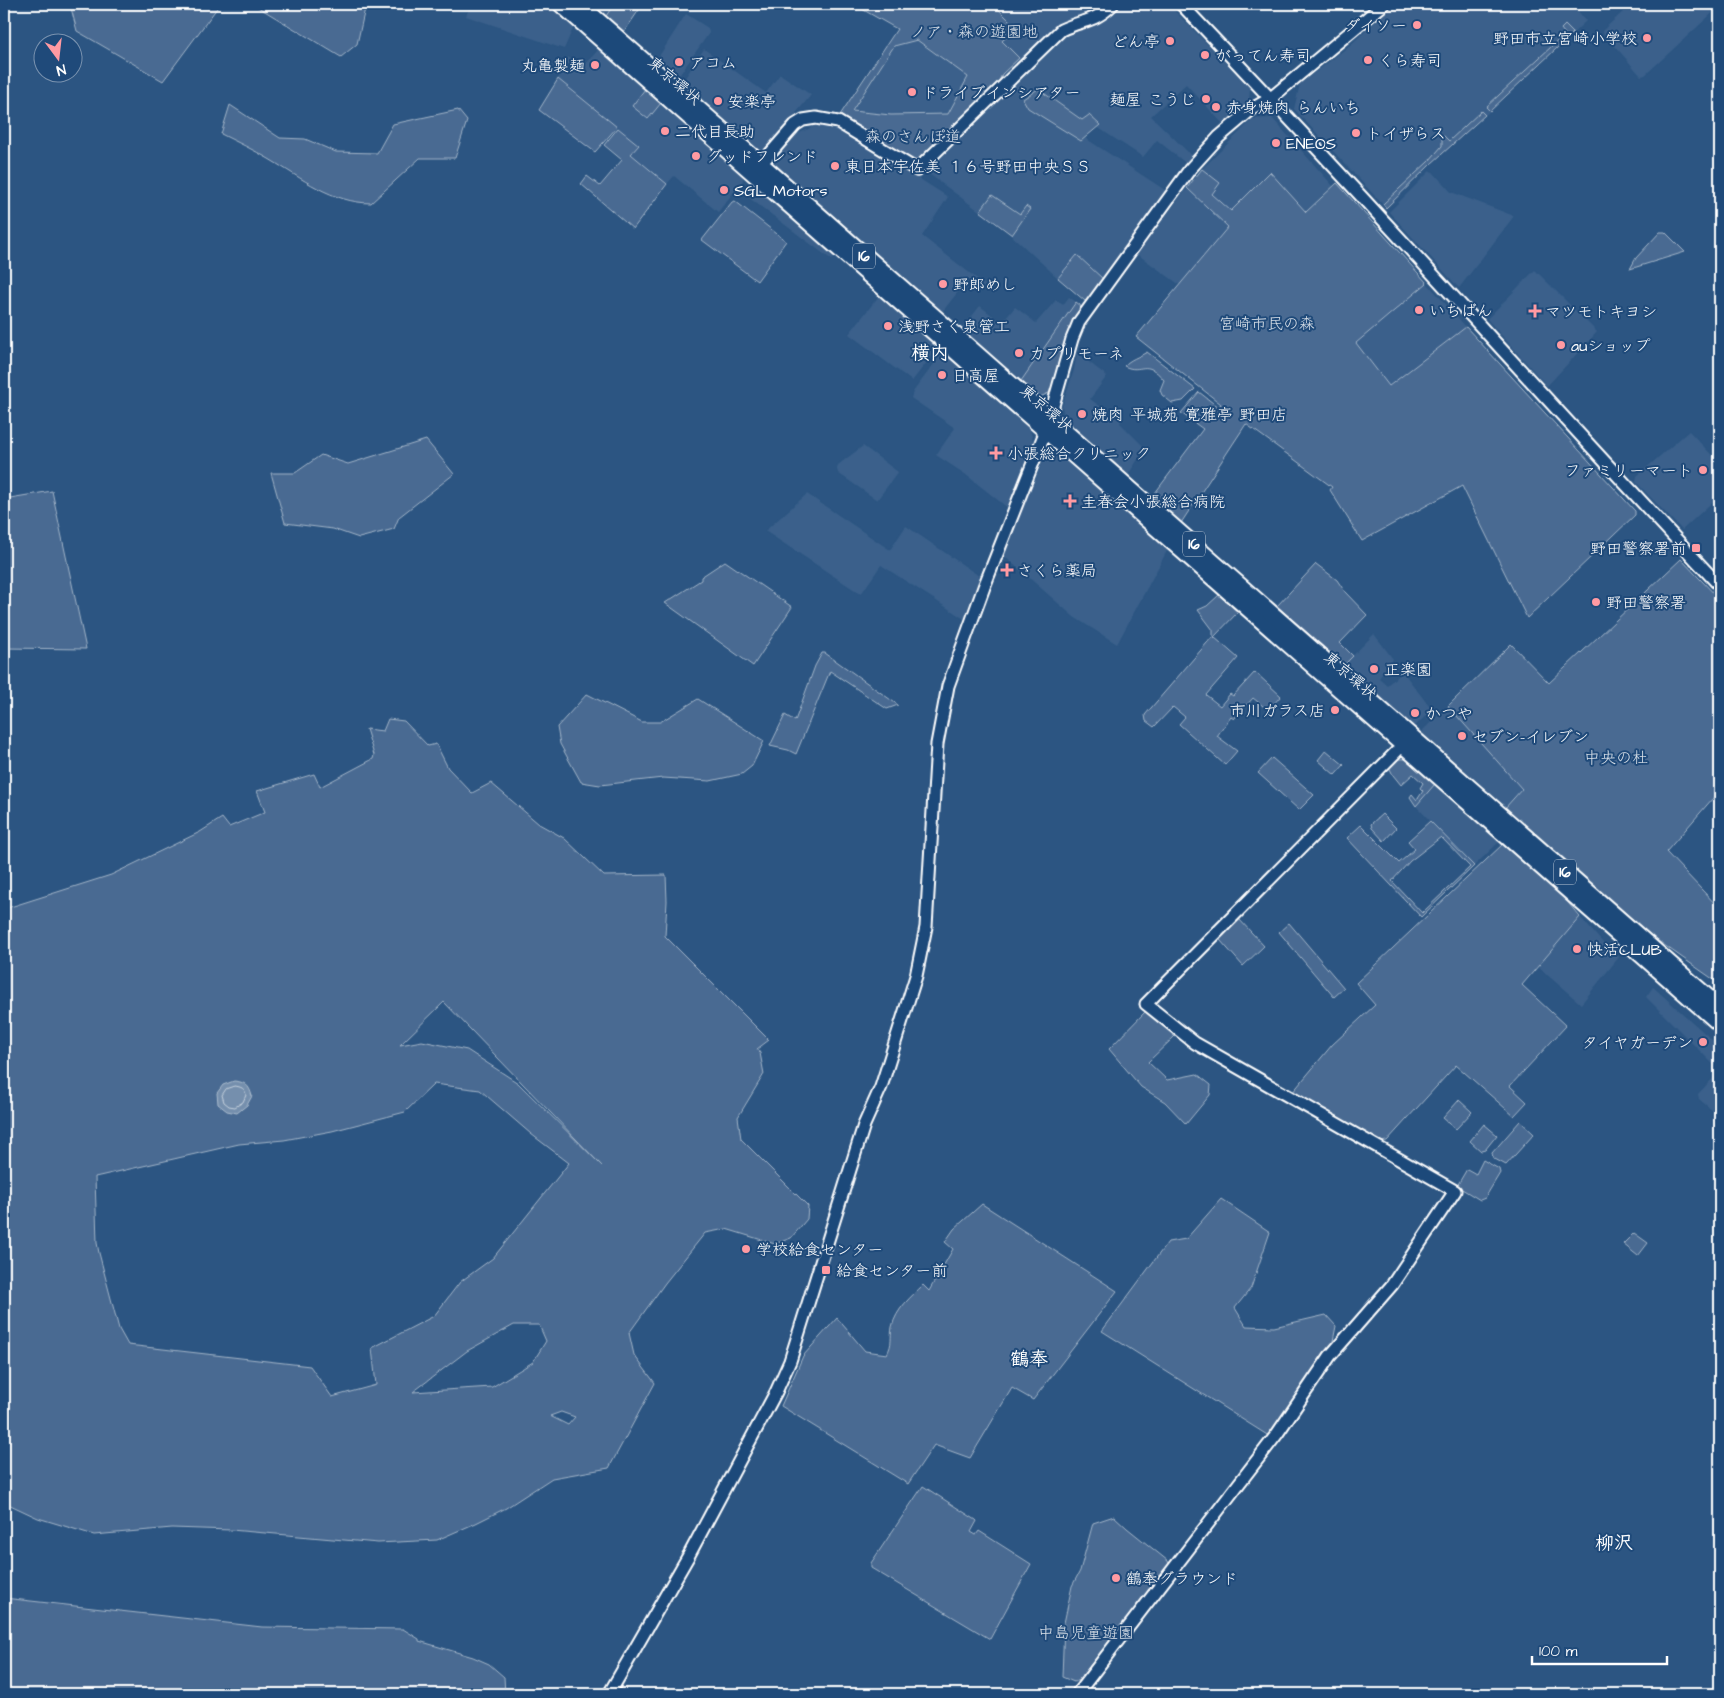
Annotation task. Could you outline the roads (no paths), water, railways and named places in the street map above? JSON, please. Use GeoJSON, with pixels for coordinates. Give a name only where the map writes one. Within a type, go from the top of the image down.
{"type":"FeatureCollection","features":[{"type":"Feature","properties":{"kind":"highway","name":"東京環状"},"geometry":{"type":"LineString","coordinates":[[561,4],[1048,425],[1408,740],[1652,949],[1717,1016]]}},
{"type":"Feature","properties":{"kind":"highway","name":"東京環状"},"geometry":{"type":"LineString","coordinates":[[579,4],[761,164],[1048,425]]}},
{"type":"Feature","properties":{"kind":"highway","name":"東京環状"},"geometry":{"type":"LineString","coordinates":[[1408,740],[1507,838],[1717,1016]]}},
{"type":"Feature","properties":{"kind":"highway","name":"16"},"geometry":{"type":"LineString","coordinates":[[1573,894],[1618,944],[1720,1035]]}},
{"type":"Feature","properties":{"kind":"highway","name":"16"},"geometry":{"type":"LineString","coordinates":[[1652,949],[1720,996]]}},
{"type":"Feature","properties":{"kind":"street"},"geometry":{"type":"LineString","coordinates":[[761,164],[796,125],[803,120],[816,118],[838,122],[917,170],[1056,35],[1068,27],[1100,16],[1114,4]]}},
{"type":"Feature","properties":{"kind":"street"},"geometry":{"type":"LineString","coordinates":[[1181,4],[1271,98],[1542,395],[1720,586]]}},
{"type":"Feature","properties":{"kind":"street"},"geometry":{"type":"LineString","coordinates":[[609,1694],[689,1555],[776,1392],[796,1346],[864,1125],[881,1087],[922,951],[926,927],[936,744],[948,686],[984,587],[1048,425],[1072,339],[1079,322],[1190,169],[1219,137],[1252,109],[1271,98],[1384,4]]}},
{"type":"Feature","properties":{"kind":"street"},"geometry":{"type":"LineString","coordinates":[[1077,1694],[1277,1434],[1330,1356],[1392,1285],[1455,1191],[1195,1043],[1146,1004],[1408,740]]}},
{"type":"Feature","properties":{"kind":"water"},"geometry":{"type":"Polygon","coordinates":[[[234,1081],[246,1085],[252,1096],[247,1105],[237,1113],[227,1111],[218,1104],[217,1093],[223,1085],[234,1081]]]}},
{"type":"Feature","properties":{"kind":"place","name":"ダイソー"},"geometry":{"type":"Point","coordinates":[1417,25]}},
{"type":"Feature","properties":{"kind":"place","name":"野田市立宮崎小学校"},"geometry":{"type":"Point","coordinates":[1647,38]}},
{"type":"Feature","properties":{"kind":"place","name":"どん亭"},"geometry":{"type":"Point","coordinates":[1170,41]}},
{"type":"Feature","properties":{"kind":"place","name":"がってん寿司"},"geometry":{"type":"Point","coordinates":[1205,55]}},
{"type":"Feature","properties":{"kind":"place","name":"くら寿司"},"geometry":{"type":"Point","coordinates":[1368,60]}},
{"type":"Feature","properties":{"kind":"place","name":"アコム"},"geometry":{"type":"Point","coordinates":[679,62]}},
{"type":"Feature","properties":{"kind":"place","name":"丸亀製麺"},"geometry":{"type":"Point","coordinates":[595,65]}},
{"type":"Feature","properties":{"kind":"place","name":"ドライブインシアター"},"geometry":{"type":"Point","coordinates":[912,92]}},
{"type":"Feature","properties":{"kind":"place","name":"麺屋 こうじ"},"geometry":{"type":"Point","coordinates":[1206,99]}},
{"type":"Feature","properties":{"kind":"place","name":"安楽亭"},"geometry":{"type":"Point","coordinates":[718,101]}},
{"type":"Feature","properties":{"kind":"place","name":"赤身焼肉 らんいち"},"geometry":{"type":"Point","coordinates":[1216,107]}},
{"type":"Feature","properties":{"kind":"place","name":"二代目長助"},"geometry":{"type":"Point","coordinates":[665,131]}},
{"type":"Feature","properties":{"kind":"place","name":"トイザらス"},"geometry":{"type":"Point","coordinates":[1356,133]}},
{"type":"Feature","properties":{"kind":"place","name":"ENEOS"},"geometry":{"type":"Point","coordinates":[1276,143]}},
{"type":"Feature","properties":{"kind":"place","name":"グッドフレンド"},"geometry":{"type":"Point","coordinates":[696,156]}},
{"type":"Feature","properties":{"kind":"place","name":"東日本宇佐美 １６号野田中央ＳＳ"},"geometry":{"type":"Point","coordinates":[835,166]}},
{"type":"Feature","properties":{"kind":"place","name":"SGL Motors"},"geometry":{"type":"Point","coordinates":[724,190]}},
{"type":"Feature","properties":{"kind":"place","name":"野郎めし"},"geometry":{"type":"Point","coordinates":[943,284]}},
{"type":"Feature","properties":{"kind":"place","name":"いちばん"},"geometry":{"type":"Point","coordinates":[1419,310]}},
{"type":"Feature","properties":{"kind":"place","name":"マツモトキヨシ"},"geometry":{"type":"Point","coordinates":[1535,311]}},
{"type":"Feature","properties":{"kind":"place","name":"浅野さく泉管工"},"geometry":{"type":"Point","coordinates":[888,326]}},
{"type":"Feature","properties":{"kind":"place","name":"auショップ"},"geometry":{"type":"Point","coordinates":[1561,345]}},
{"type":"Feature","properties":{"kind":"place","name":"カプリモーネ"},"geometry":{"type":"Point","coordinates":[1019,353]}},
{"type":"Feature","properties":{"kind":"place","name":"日高屋"},"geometry":{"type":"Point","coordinates":[942,375]}},
{"type":"Feature","properties":{"kind":"place","name":"焼肉 平城苑 寛雅亭 野田店"},"geometry":{"type":"Point","coordinates":[1082,414]}},
{"type":"Feature","properties":{"kind":"place","name":"小張総合クリニック"},"geometry":{"type":"Point","coordinates":[996,453]}},
{"type":"Feature","properties":{"kind":"place","name":"ファミリーマート"},"geometry":{"type":"Point","coordinates":[1703,470]}},
{"type":"Feature","properties":{"kind":"place","name":"圭春会小張総合病院"},"geometry":{"type":"Point","coordinates":[1070,501]}},
{"type":"Feature","properties":{"kind":"place","name":"野田警察署前"},"geometry":{"type":"Point","coordinates":[1696,548]}},
{"type":"Feature","properties":{"kind":"place","name":"さくら薬局"},"geometry":{"type":"Point","coordinates":[1007,570]}},
{"type":"Feature","properties":{"kind":"place","name":"野田警察署"},"geometry":{"type":"Point","coordinates":[1596,602]}},
{"type":"Feature","properties":{"kind":"place","name":"正楽園"},"geometry":{"type":"Point","coordinates":[1374,669]}},
{"type":"Feature","properties":{"kind":"place","name":"市川ガラス店"},"geometry":{"type":"Point","coordinates":[1335,710]}},
{"type":"Feature","properties":{"kind":"place","name":"かつや"},"geometry":{"type":"Point","coordinates":[1415,713]}},
{"type":"Feature","properties":{"kind":"place","name":"セブン-イレブン"},"geometry":{"type":"Point","coordinates":[1462,736]}},
{"type":"Feature","properties":{"kind":"place","name":"快活CLUB"},"geometry":{"type":"Point","coordinates":[1577,949]}},
{"type":"Feature","properties":{"kind":"place","name":"タイヤガーデン"},"geometry":{"type":"Point","coordinates":[1703,1042]}},
{"type":"Feature","properties":{"kind":"place","name":"学校給食センター"},"geometry":{"type":"Point","coordinates":[746,1249]}},
{"type":"Feature","properties":{"kind":"place","name":"給食センター前"},"geometry":{"type":"Point","coordinates":[826,1270]}},
{"type":"Feature","properties":{"kind":"place","name":"鶴奉グラウンド"},"geometry":{"type":"Point","coordinates":[1116,1578]}},
{"type":"Feature","properties":{"kind":"district","name":"横内"},"geometry":{"type":"Point","coordinates":[930,352]}},
{"type":"Feature","properties":{"kind":"district","name":"鶴奉"},"geometry":{"type":"Point","coordinates":[1029,1358]}},
{"type":"Feature","properties":{"kind":"district","name":"柳沢"},"geometry":{"type":"Point","coordinates":[1614,1542]}},
{"type":"Feature","properties":{"kind":"park label","name":"ノア・森の遊園地"},"geometry":{"type":"Point","coordinates":[974,31]}},
{"type":"Feature","properties":{"kind":"park label","name":"森のさんぽ道"},"geometry":{"type":"Point","coordinates":[913,136]}},
{"type":"Feature","properties":{"kind":"park label","name":"宮崎市民の森"},"geometry":{"type":"Point","coordinates":[1267,323]}},
{"type":"Feature","properties":{"kind":"park label","name":"中央の杜"},"geometry":{"type":"Point","coordinates":[1616,757]}},
{"type":"Feature","properties":{"kind":"park label","name":"中島児童遊園"},"geometry":{"type":"Point","coordinates":[1086,1632]}}]}
